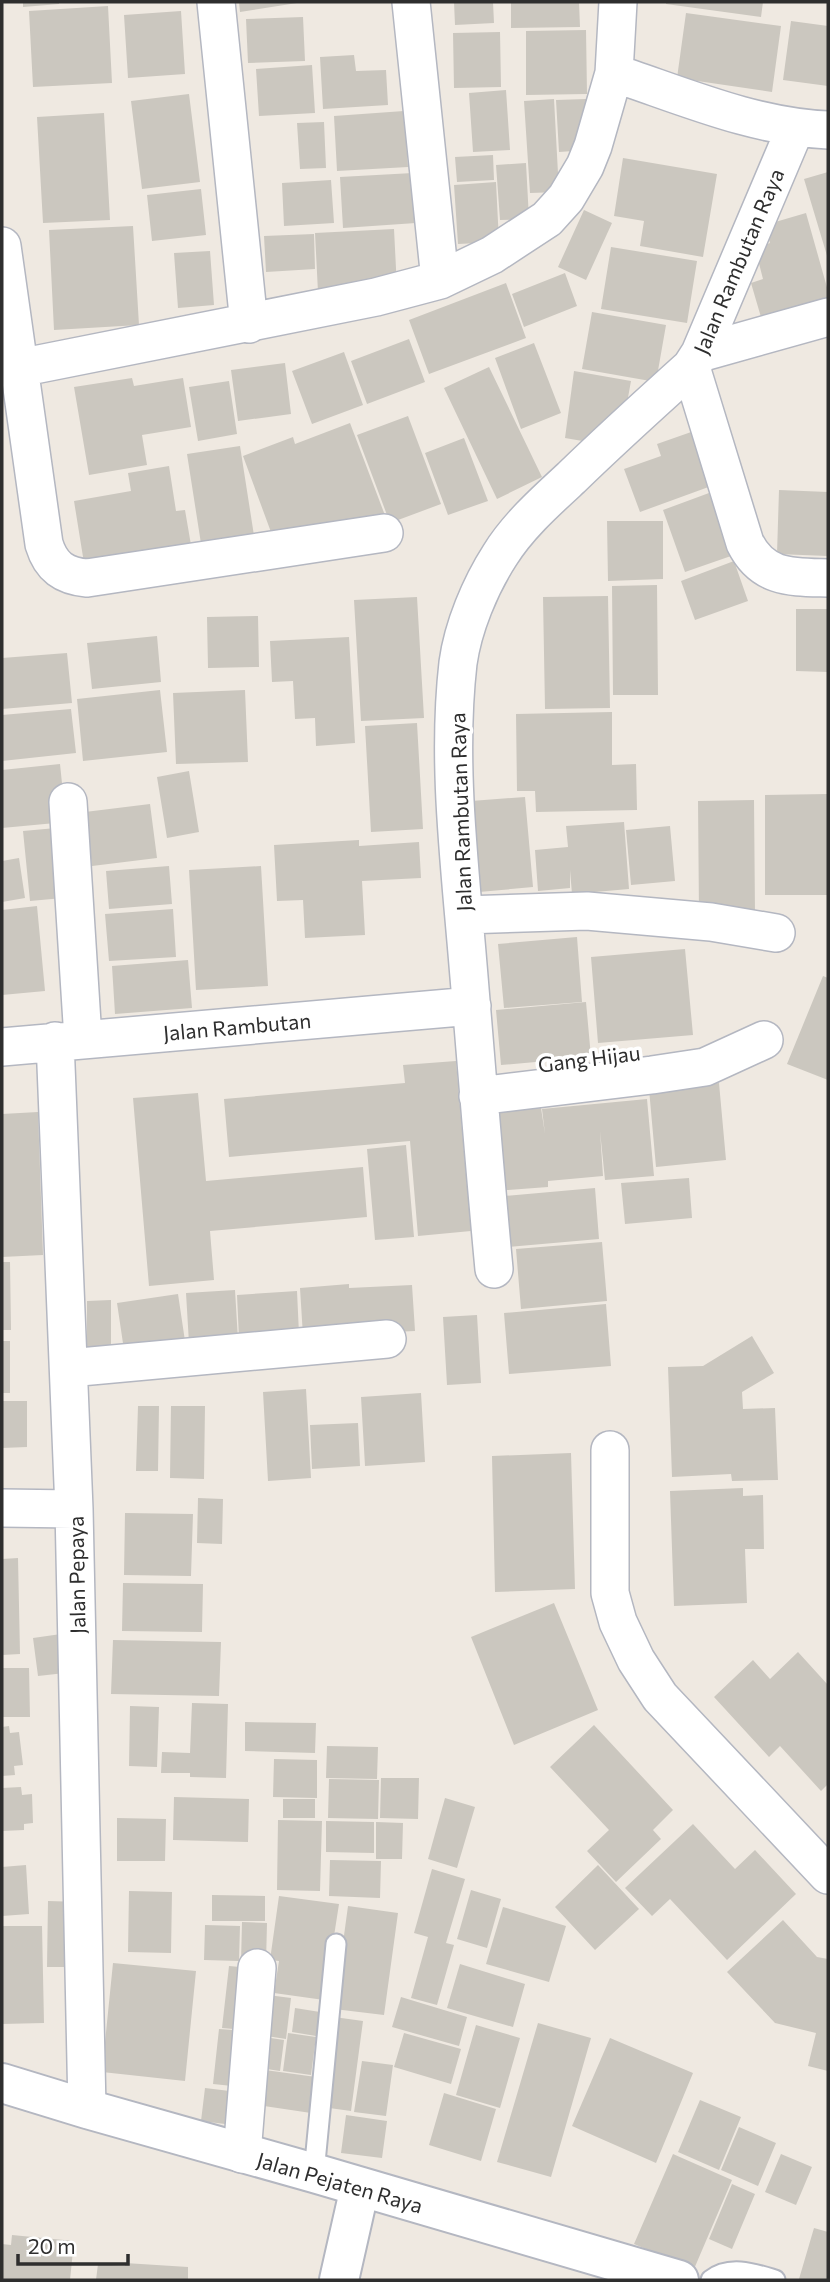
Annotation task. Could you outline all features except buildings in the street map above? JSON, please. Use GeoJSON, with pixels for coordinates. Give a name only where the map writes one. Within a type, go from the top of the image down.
{"type":"FeatureCollection","features":[{"type":"Feature","properties":{"kind":"street"},"geometry":{"type":"LineString","coordinates":[[216,2],[249,324]]}},
{"type":"Feature","properties":{"kind":"street"},"geometry":{"type":"LineString","coordinates":[[411,2],[440,280]]}},
{"type":"Feature","properties":{"kind":"street"},"geometry":{"type":"LineString","coordinates":[[19,368],[376,297],[440,280],[492,255],[547,219],[566,198],[585,166],[614,73],[618,2]]}},
{"type":"Feature","properties":{"kind":"street","name":"Jalan Rambutan Raya"},"geometry":{"type":"LineString","coordinates":[[494,1269],[477,1084],[455,769],[458,661],[467,627],[482,588],[500,554],[536,510],[696,360],[812,129],[722,110],[614,73]]}},
{"type":"Feature","properties":{"kind":"street"},"geometry":{"type":"LineString","coordinates":[[2,246],[44,544],[52,563],[64,573],[87,578],[384,533]]}},
{"type":"Feature","properties":{"kind":"street"},"geometry":{"type":"LineString","coordinates":[[828,317],[696,360],[745,544],[752,557],[770,571],[802,578],[828,578]]}},
{"type":"Feature","properties":{"kind":"street","name":"Jalan Pepaya"},"geometry":{"type":"LineString","coordinates":[[68,802],[69,1367],[87,2109]]}},
{"type":"Feature","properties":{"kind":"street"},"geometry":{"type":"LineString","coordinates":[[464,915],[587,911],[711,922],[776,933]]}},
{"type":"Feature","properties":{"kind":"street","name":"Jalan Rambutan"},"geometry":{"type":"LineString","coordinates":[[2,1047],[472,1006]]}},
{"type":"Feature","properties":{"kind":"street"},"geometry":{"type":"LineString","coordinates":[[477,1084],[652,1075],[705,1067],[764,1040]]}},
{"type":"Feature","properties":{"kind":"street","name":"Gang Hijau"},"geometry":{"type":"LineString","coordinates":[[477,1084],[701,1045]]}},
{"type":"Feature","properties":{"kind":"street"},"geometry":{"type":"LineString","coordinates":[[69,1367],[387,1339]]}},
{"type":"Feature","properties":{"kind":"street"},"geometry":{"type":"LineString","coordinates":[[610,1450],[610,1592],[618,1622],[636,1660],[660,1697],[828,1875]]}},
{"type":"Feature","properties":{"kind":"street"},"geometry":{"type":"LineString","coordinates":[[2,1508],[74,1509]]}},
{"type":"Feature","properties":{"kind":"street"},"geometry":{"type":"LineString","coordinates":[[242,2154],[257,1968]]}},
{"type":"Feature","properties":{"kind":"street","name":"Jalan Pejaten Raya"},"geometry":{"type":"LineString","coordinates":[[2,2083],[679,2280]]}},
{"type":"Feature","properties":{"kind":"street"},"geometry":{"type":"LineString","coordinates":[[339,2280],[360,2187]]}},
{"type":"Feature","properties":{"kind":"lane"},"geometry":{"type":"LineString","coordinates":[[314,2173],[336,1944]]}},
{"type":"Feature","properties":{"kind":"lane"},"geometry":{"type":"LineString","coordinates":[[711,2280],[716,2277],[748,2276],[775,2280]]}}]}
